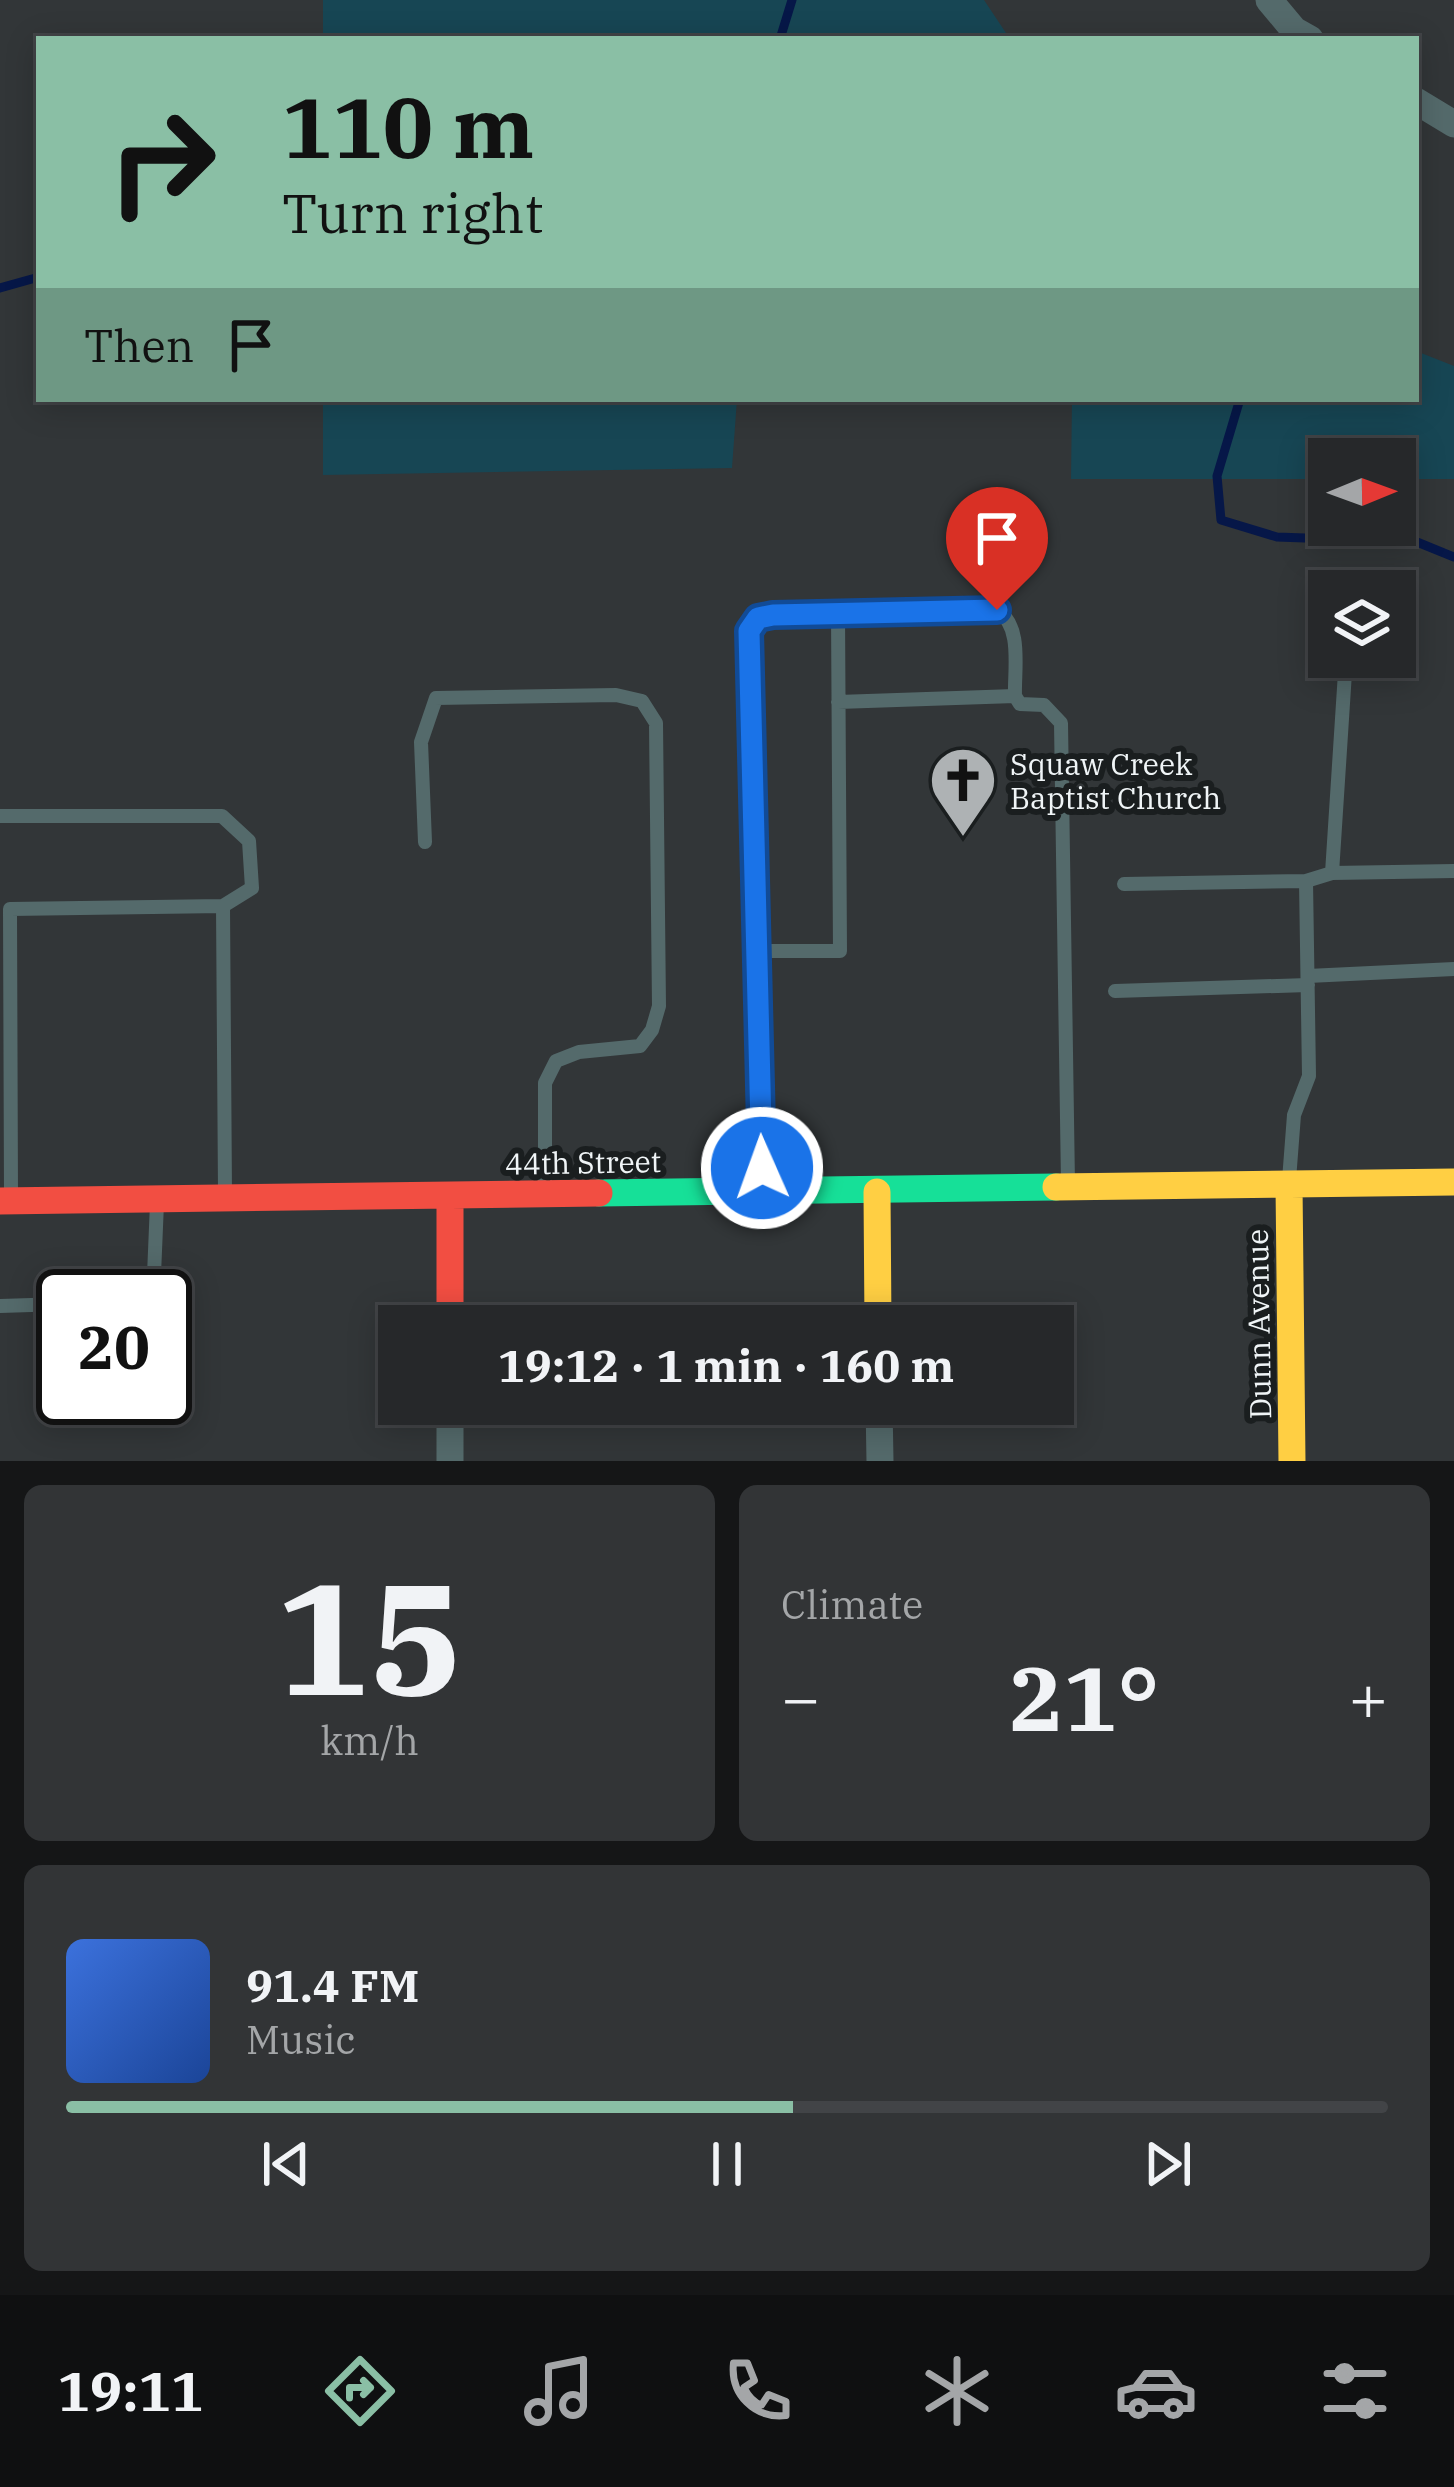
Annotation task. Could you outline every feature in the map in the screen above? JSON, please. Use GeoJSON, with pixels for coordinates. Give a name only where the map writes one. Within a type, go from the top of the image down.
{"type":"FeatureCollection","features":[{"type":"Feature","properties":{"kind":"street"},"geometry":{"type":"LineString","coordinates":[[1269,0],[1305,36]]}},
{"type":"Feature","properties":{"kind":"street"},"geometry":{"type":"LineString","coordinates":[[1419,103],[1454,124]]}},
{"type":"Feature","properties":{"kind":"street","name":"44th Street"},"geometry":{"type":"LineString","coordinates":[[5,1201],[1454,1182]]}},
{"type":"Feature","properties":{"kind":"street","name":"Dunn Avenue"},"geometry":{"type":"LineString","coordinates":[[1288,1186],[1292,1461]]}},
{"type":"Feature","properties":{"kind":"street"},"geometry":{"type":"LineString","coordinates":[[877,1192],[878,1305]]}},
{"type":"Feature","properties":{"kind":"street"},"geometry":{"type":"LineString","coordinates":[[449,1305],[450,1197]]}},
{"type":"Feature","properties":{"kind":"street"},"geometry":{"type":"LineString","coordinates":[[450,1425],[450,1461]]}},
{"type":"Feature","properties":{"kind":"street"},"geometry":{"type":"LineString","coordinates":[[879,1425],[880,1461]]}},
{"type":"Feature","properties":{"kind":"lane"},"geometry":{"type":"LineString","coordinates":[[763,1193],[749,631],[758,618],[997,610],[1009,617],[1013,628],[1015,697],[1020,704],[1044,705],[1060,723],[1068,1189]]}},
{"type":"Feature","properties":{"kind":"lane"},"geometry":{"type":"LineString","coordinates":[[755,951],[840,951],[838,613]]}},
{"type":"Feature","properties":{"kind":"lane"},"geometry":{"type":"LineString","coordinates":[[1332,873],[1345,678]]}},
{"type":"Feature","properties":{"kind":"lane"},"geometry":{"type":"LineString","coordinates":[[425,842],[421,742],[436,698],[616,695],[642,701],[656,723],[659,1006],[652,1030],[640,1046],[579,1052],[556,1061],[545,1083],[544,1195]]}},
{"type":"Feature","properties":{"kind":"lane"},"geometry":{"type":"LineString","coordinates":[[838,701],[1015,697]]}},
{"type":"Feature","properties":{"kind":"lane"},"geometry":{"type":"LineString","coordinates":[[0,817],[222,816],[249,841],[251,888],[223,905],[5,908],[5,1201]]}},
{"type":"Feature","properties":{"kind":"lane"},"geometry":{"type":"LineString","coordinates":[[1124,884],[1306,881],[1332,873],[1454,871]]}},
{"type":"Feature","properties":{"kind":"lane"},"geometry":{"type":"LineString","coordinates":[[1288,1186],[1294,1114],[1309,1076],[1306,881]]}},
{"type":"Feature","properties":{"kind":"lane"},"geometry":{"type":"LineString","coordinates":[[223,905],[225,1201]]}},
{"type":"Feature","properties":{"kind":"lane"},"geometry":{"type":"LineString","coordinates":[[1114,991],[1454,969]]}},
{"type":"Feature","properties":{"kind":"lane"},"geometry":{"type":"LineString","coordinates":[[154,1269],[157,1201]]}},
{"type":"Feature","properties":{"kind":"lane"},"geometry":{"type":"LineString","coordinates":[[0,1306],[36,1305]]}},
{"type":"Feature","properties":{"kind":"shaded area"},"geometry":{"type":"Polygon","coordinates":[[[323,0],[984,0],[1008,36],[323,36],[323,0]]]}},
{"type":"Feature","properties":{"kind":"shaded area"},"geometry":{"type":"Polygon","coordinates":[[[1419,352],[1454,366],[1454,479],[1416,479],[1416,438],[1308,438],[1308,479],[1071,479],[1072,402],[1419,402],[1419,352]]]}},
{"type":"Feature","properties":{"kind":"shaded area"},"geometry":{"type":"Polygon","coordinates":[[[323,402],[737,402],[732,468],[323,475],[323,402]]]}},
{"type":"Feature","properties":{"kind":"waterway"},"geometry":{"type":"LineString","coordinates":[[781,36],[792,0]]}},
{"type":"Feature","properties":{"kind":"waterway"},"geometry":{"type":"LineString","coordinates":[[0,288],[36,278]]}},
{"type":"Feature","properties":{"kind":"waterway"},"geometry":{"type":"LineString","coordinates":[[1239,402],[1217,476],[1221,520],[1277,537],[1417,542],[1454,557]]}},
{"type":"Feature","properties":{"kind":"traffic: fast"},"geometry":{"type":"LineString","coordinates":[[599,1193],[1056,1187]]}},
{"type":"Feature","properties":{"kind":"traffic: slow"},"geometry":{"type":"LineString","coordinates":[[1056,1187],[1454,1182]]}},
{"type":"Feature","properties":{"kind":"traffic: slow"},"geometry":{"type":"LineString","coordinates":[[1289,1185],[1292,1461]]}},
{"type":"Feature","properties":{"kind":"traffic: slow"},"geometry":{"type":"LineString","coordinates":[[877,1192],[878,1305]]}},
{"type":"Feature","properties":{"kind":"traffic: jam"},"geometry":{"type":"LineString","coordinates":[[0,1201],[599,1193]]}},
{"type":"Feature","properties":{"kind":"traffic: jam"},"geometry":{"type":"LineString","coordinates":[[450,1197],[450,1305]]}},
{"type":"Feature","properties":{"kind":"place","name":"Squaw Creek Baptist Church"},"geometry":{"type":"Point","coordinates":[963,839]}},
{"type":"Feature","properties":{"kind":"route"},"geometry":{"type":"LineString","coordinates":[[762,1168],[749,631],[758,618],[773,615],[997,610]]}}]}
